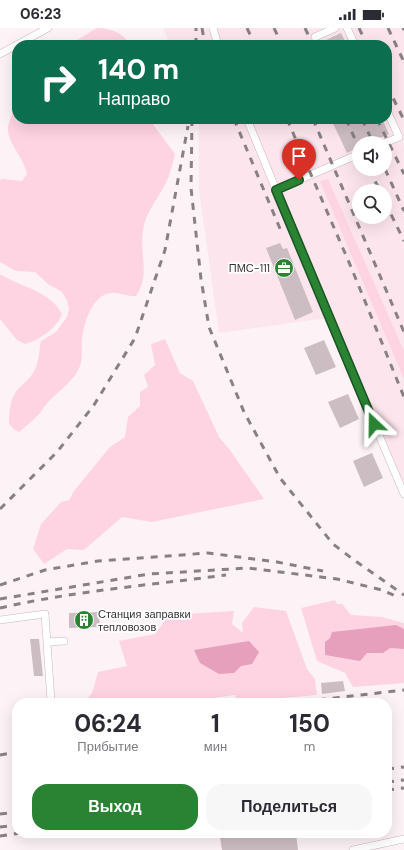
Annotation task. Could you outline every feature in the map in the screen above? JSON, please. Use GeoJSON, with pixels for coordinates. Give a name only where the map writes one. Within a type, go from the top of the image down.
{"type":"FeatureCollection","features":[{"type":"Feature","properties":{"kind":"lane"},"geometry":{"type":"LineString","coordinates":[[26,40],[48,28]]}},
{"type":"Feature","properties":{"kind":"lane"},"geometry":{"type":"LineString","coordinates":[[213,28],[217,40]]}},
{"type":"Feature","properties":{"kind":"lane"},"geometry":{"type":"LineString","coordinates":[[315,37],[335,28]]}},
{"type":"Feature","properties":{"kind":"lane"},"geometry":{"type":"LineString","coordinates":[[347,28],[353,40]]}},
{"type":"Feature","properties":{"kind":"lane"},"geometry":{"type":"LineString","coordinates":[[0,54],[12,48]]}},
{"type":"Feature","properties":{"kind":"lane"},"geometry":{"type":"LineString","coordinates":[[392,122],[399,137],[392,140]]}},
{"type":"Feature","properties":{"kind":"lane"},"geometry":{"type":"LineString","coordinates":[[249,124],[404,494]]}},
{"type":"Feature","properties":{"kind":"lane"},"geometry":{"type":"LineString","coordinates":[[276,190],[352,157]]}},
{"type":"Feature","properties":{"kind":"lane"},"geometry":{"type":"LineString","coordinates":[[0,620],[45,614],[51,698]]}},
{"type":"Feature","properties":{"kind":"lane"},"geometry":{"type":"LineString","coordinates":[[47,642],[64,641]]}},
{"type":"Feature","properties":{"kind":"lane"},"geometry":{"type":"LineString","coordinates":[[353,850],[404,840]]}},
{"type":"Feature","properties":{"kind":"shaded area"},"geometry":{"type":"Polygon","coordinates":[[[97,28],[116,32],[126,40],[77,40],[97,28]]]}},
{"type":"Feature","properties":{"kind":"shaded area"},"geometry":{"type":"Polygon","coordinates":[[[163,28],[404,28],[404,487],[334,317],[219,333],[199,190],[199,124],[392,124],[392,40],[168,40],[163,28]]]}},
{"type":"Feature","properties":{"kind":"shaded area"},"geometry":{"type":"Polygon","coordinates":[[[12,114],[12,124],[153,124],[175,154],[168,178],[144,224],[142,248],[144,272],[143,280],[136,296],[112,293],[99,298],[90,310],[87,318],[82,339],[81,360],[78,371],[71,381],[48,402],[38,416],[19,432],[9,424],[12,400],[16,392],[30,377],[35,369],[41,341],[56,332],[67,317],[69,309],[67,300],[62,292],[48,284],[35,272],[16,271],[0,262],[0,180],[22,181],[27,174],[23,163],[9,137],[9,125],[12,114]]]}},
{"type":"Feature","properties":{"kind":"shaded area"},"geometry":{"type":"Polygon","coordinates":[[[328,179],[404,351],[404,379],[320,181],[328,179]]]}},
{"type":"Feature","properties":{"kind":"shaded area"},"geometry":{"type":"Polygon","coordinates":[[[0,274],[43,295],[57,306],[62,314],[52,329],[37,339],[25,344],[17,340],[0,319],[0,274]]]}},
{"type":"Feature","properties":{"kind":"shaded area"},"geometry":{"type":"Polygon","coordinates":[[[165,339],[180,373],[193,381],[219,437],[230,450],[264,499],[152,522],[122,517],[84,550],[67,549],[44,564],[33,549],[41,524],[61,502],[69,500],[74,491],[110,447],[125,437],[128,417],[140,406],[140,392],[148,387],[144,375],[155,365],[151,344],[165,339]]]}},
{"type":"Feature","properties":{"kind":"shaded area"},"geometry":{"type":"Polygon","coordinates":[[[335,600],[337,604],[342,604],[351,615],[382,617],[404,623],[404,683],[353,687],[345,673],[317,661],[301,608],[335,600]]]}},
{"type":"Feature","properties":{"kind":"shaded area"},"geometry":{"type":"Polygon","coordinates":[[[254,607],[286,611],[307,669],[315,679],[317,695],[283,698],[236,698],[235,695],[213,698],[88,698],[92,693],[98,672],[127,666],[119,641],[155,634],[169,615],[234,611],[232,624],[243,633],[242,623],[254,607]]]}},
{"type":"Feature","properties":{"kind":"shaded area"},"geometry":{"type":"Polygon","coordinates":[[[396,625],[404,629],[404,649],[390,648],[383,653],[367,653],[360,661],[325,655],[325,642],[330,638],[332,632],[396,625]]]}},
{"type":"Feature","properties":{"kind":"shaded area"},"geometry":{"type":"Polygon","coordinates":[[[249,641],[259,652],[252,664],[241,666],[234,673],[219,674],[200,663],[194,650],[249,641]]]}},
{"type":"Feature","properties":{"kind":"building"},"geometry":{"type":"Polygon","coordinates":[[[341,33],[344,40],[326,40],[341,33]]]}},
{"type":"Feature","properties":{"kind":"building"},"geometry":{"type":"Polygon","coordinates":[[[333,124],[384,124],[389,134],[385,136],[352,136],[352,150],[347,153],[333,124]]]}},
{"type":"Feature","properties":{"kind":"building","name":"ПМС-111"},"geometry":{"type":"Polygon","coordinates":[[[280,243],[283,249],[287,248],[313,312],[295,320],[266,248],[280,243]]]}},
{"type":"Feature","properties":{"kind":"building"},"geometry":{"type":"Polygon","coordinates":[[[324,340],[336,367],[316,375],[304,348],[324,340]]]}},
{"type":"Feature","properties":{"kind":"building"},"geometry":{"type":"Polygon","coordinates":[[[348,394],[359,419],[340,428],[328,402],[348,394]]]}},
{"type":"Feature","properties":{"kind":"building"},"geometry":{"type":"Polygon","coordinates":[[[372,453],[383,478],[364,487],[353,461],[372,453]]]}},
{"type":"Feature","properties":{"kind":"building","name":"Станция заправки тепловозов"},"geometry":{"type":"Polygon","coordinates":[[[99,612],[100,627],[69,628],[69,613],[99,612]]]}},
{"type":"Feature","properties":{"kind":"building"},"geometry":{"type":"Polygon","coordinates":[[[30,639],[39,639],[43,676],[34,676],[30,639]]]}},
{"type":"Feature","properties":{"kind":"building"},"geometry":{"type":"Polygon","coordinates":[[[343,681],[345,691],[322,694],[321,683],[343,681]]]}},
{"type":"Feature","properties":{"kind":"building"},"geometry":{"type":"Polygon","coordinates":[[[220,838],[297,838],[298,850],[222,850],[220,838]]]}},
{"type":"Feature","properties":{"kind":"railway"},"geometry":{"type":"LineString","coordinates":[[196,28],[196,40]]}},
{"type":"Feature","properties":{"kind":"railway"},"geometry":{"type":"LineString","coordinates":[[202,28],[204,40]]}},
{"type":"Feature","properties":{"kind":"railway"},"geometry":{"type":"LineString","coordinates":[[247,28],[253,40]]}},
{"type":"Feature","properties":{"kind":"railway"},"geometry":{"type":"LineString","coordinates":[[274,28],[280,40]]}},
{"type":"Feature","properties":{"kind":"railway"},"geometry":{"type":"LineString","coordinates":[[305,28],[311,40]]}},
{"type":"Feature","properties":{"kind":"railway"},"geometry":{"type":"LineString","coordinates":[[359,28],[365,40]]}},
{"type":"Feature","properties":{"kind":"railway"},"geometry":{"type":"LineString","coordinates":[[388,28],[404,62]]}},
{"type":"Feature","properties":{"kind":"railway"},"geometry":{"type":"LineString","coordinates":[[392,96],[404,120]]}},
{"type":"Feature","properties":{"kind":"railway"},"geometry":{"type":"LineString","coordinates":[[192,124],[191,188],[201,279],[209,327],[244,412],[280,478],[333,544],[404,595]]}},
{"type":"Feature","properties":{"kind":"railway"},"geometry":{"type":"LineString","coordinates":[[236,124],[281,231]]}},
{"type":"Feature","properties":{"kind":"railway"},"geometry":{"type":"LineString","coordinates":[[289,124],[351,267],[404,397]]}},
{"type":"Feature","properties":{"kind":"railway"},"geometry":{"type":"LineString","coordinates":[[315,124],[404,332]]}},
{"type":"Feature","properties":{"kind":"railway"},"geometry":{"type":"LineString","coordinates":[[348,124],[354,136]]}},
{"type":"Feature","properties":{"kind":"railway"},"geometry":{"type":"LineString","coordinates":[[364,124],[370,136]]}},
{"type":"Feature","properties":{"kind":"railway"},"geometry":{"type":"LineString","coordinates":[[379,124],[404,174]]}},
{"type":"Feature","properties":{"kind":"railway"},"geometry":{"type":"LineString","coordinates":[[0,509],[57,452],[94,405],[135,338],[165,250],[188,126]]}},
{"type":"Feature","properties":{"kind":"railway"},"geometry":{"type":"LineString","coordinates":[[372,176],[376,184]]}},
{"type":"Feature","properties":{"kind":"railway"},"geometry":{"type":"LineString","coordinates":[[388,176],[404,211]]}},
{"type":"Feature","properties":{"kind":"railway"},"geometry":{"type":"LineString","coordinates":[[392,216],[404,241]]}},
{"type":"Feature","properties":{"kind":"railway"},"geometry":{"type":"LineString","coordinates":[[0,585],[45,570],[98,561],[208,553],[277,562],[323,571]]}},
{"type":"Feature","properties":{"kind":"railway"},"geometry":{"type":"LineString","coordinates":[[0,599],[149,574],[248,568],[337,579],[382,590],[400,598]]}},
{"type":"Feature","properties":{"kind":"railway"},"geometry":{"type":"LineString","coordinates":[[0,608],[56,597],[226,575]]}},
{"type":"Feature","properties":{"kind":"railway"},"geometry":{"type":"LineString","coordinates":[[334,698],[404,690]]}},
{"type":"Feature","properties":{"kind":"railway"},"geometry":{"type":"LineString","coordinates":[[0,755],[12,753]]}},
{"type":"Feature","properties":{"kind":"railway"},"geometry":{"type":"LineString","coordinates":[[392,768],[404,767]]}},
{"type":"Feature","properties":{"kind":"railway"},"geometry":{"type":"LineString","coordinates":[[392,781],[404,780]]}},
{"type":"Feature","properties":{"kind":"railway"},"geometry":{"type":"LineString","coordinates":[[392,789],[404,788]]}},
{"type":"Feature","properties":{"kind":"railway"},"geometry":{"type":"LineString","coordinates":[[0,814],[12,813]]}},
{"type":"Feature","properties":{"kind":"railway"},"geometry":{"type":"LineString","coordinates":[[0,827],[12,826]]}},
{"type":"Feature","properties":{"kind":"railway"},"geometry":{"type":"LineString","coordinates":[[0,836],[12,834]]}},
{"type":"Feature","properties":{"kind":"place","name":"ПМС-111"},"geometry":{"type":"Point","coordinates":[284,268]}},
{"type":"Feature","properties":{"kind":"place","name":"Станция заправки тепловозов"},"geometry":{"type":"Point","coordinates":[84,620]}},
{"type":"Feature","properties":{"kind":"route"},"geometry":{"type":"LineString","coordinates":[[299,180],[276,190],[374,424]]}}]}
